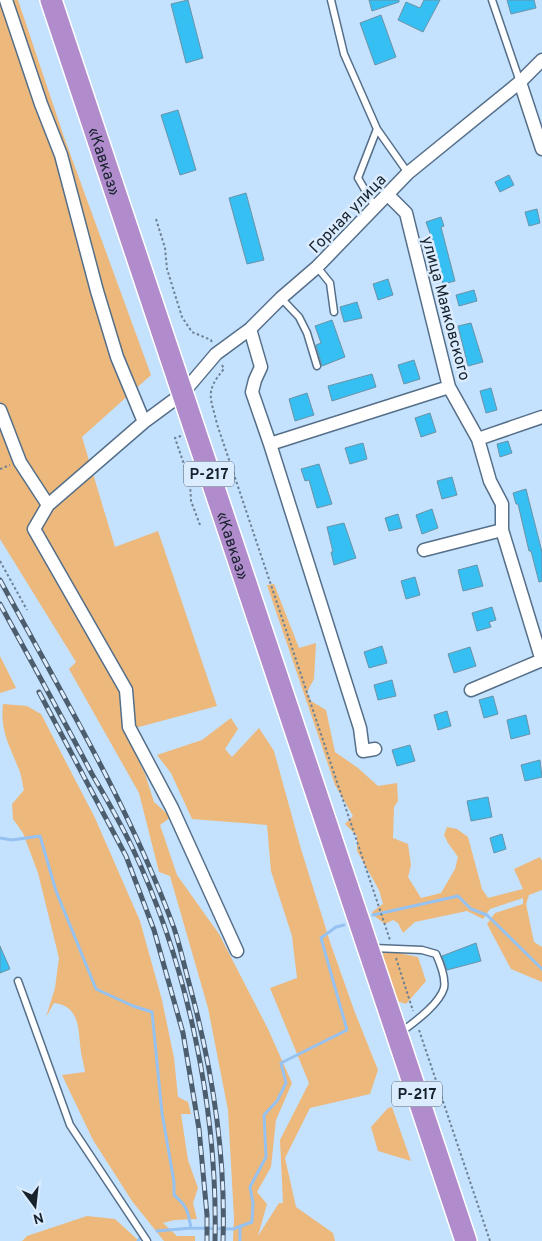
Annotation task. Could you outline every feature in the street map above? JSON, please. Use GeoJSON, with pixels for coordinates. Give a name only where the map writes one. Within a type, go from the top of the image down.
{"type":"FeatureCollection","features":[{"type":"Feature","properties":{"kind":"highway","name":"«Кавказ»"},"geometry":{"type":"LineString","coordinates":[[50,0],[368,948]]}},
{"type":"Feature","properties":{"kind":"highway","name":"Р-217"},"geometry":{"type":"LineString","coordinates":[[368,948],[466,1241]]}},
{"type":"Feature","properties":{"kind":"street"},"geometry":{"type":"LineString","coordinates":[[6,0],[41,104],[61,155],[97,291],[117,357],[144,422]]}},
{"type":"Feature","properties":{"kind":"street","name":"Горная улица"},"geometry":{"type":"LineString","coordinates":[[237,951],[172,808],[129,727],[126,690],[34,529],[48,506],[144,422],[182,394],[216,354],[250,329],[281,298],[317,267],[408,173],[520,82],[542,60]]}},
{"type":"Feature","properties":{"kind":"street"},"geometry":{"type":"LineString","coordinates":[[520,82],[542,149]]}},
{"type":"Feature","properties":{"kind":"street","name":"улица Маяковского"},"geometry":{"type":"LineString","coordinates":[[388,195],[406,213],[449,386],[478,439],[490,481],[502,504],[502,530],[542,660]]}},
{"type":"Feature","properties":{"kind":"street"},"geometry":{"type":"LineString","coordinates":[[250,329],[262,367],[254,380],[252,392],[360,728],[363,750],[374,749]]}},
{"type":"Feature","properties":{"kind":"street"},"geometry":{"type":"LineString","coordinates":[[270,444],[449,386]]}},
{"type":"Feature","properties":{"kind":"street"},"geometry":{"type":"LineString","coordinates":[[0,410],[20,462],[48,506]]}},
{"type":"Feature","properties":{"kind":"street"},"geometry":{"type":"LineString","coordinates":[[478,439],[542,417]]}},
{"type":"Feature","properties":{"kind":"street"},"geometry":{"type":"LineString","coordinates":[[424,550],[502,530]]}},
{"type":"Feature","properties":{"kind":"street"},"geometry":{"type":"LineString","coordinates":[[471,690],[542,660]]}},
{"type":"Feature","properties":{"kind":"lane"},"geometry":{"type":"LineString","coordinates":[[331,0],[344,54],[377,129],[408,173]]}},
{"type":"Feature","properties":{"kind":"lane"},"geometry":{"type":"LineString","coordinates":[[492,0],[520,82]]}},
{"type":"Feature","properties":{"kind":"lane"},"geometry":{"type":"LineString","coordinates":[[374,207],[358,178],[377,129]]}},
{"type":"Feature","properties":{"kind":"lane"},"geometry":{"type":"LineString","coordinates":[[317,267],[330,283],[334,312]]}},
{"type":"Feature","properties":{"kind":"lane"},"geometry":{"type":"LineString","coordinates":[[281,298],[299,317],[307,333],[317,366]]}},
{"type":"Feature","properties":{"kind":"lane"},"geometry":{"type":"LineString","coordinates":[[368,948],[422,950],[436,954],[441,968],[444,987],[437,1000],[397,1035]]}},
{"type":"Feature","properties":{"kind":"lane"},"geometry":{"type":"LineString","coordinates":[[18,981],[70,1125],[147,1241]]}},
{"type":"Feature","properties":{"kind":"path"},"geometry":{"type":"LineString","coordinates":[[156,219],[182,317],[192,332],[211,340],[224,369],[216,378],[210,392],[217,424],[490,1241]]}},
{"type":"Feature","properties":{"kind":"path"},"geometry":{"type":"LineString","coordinates":[[0,561],[27,610]]}},
{"type":"Feature","properties":{"kind":"shaded area"},"geometry":{"type":"Polygon","coordinates":[[[0,0],[18,0],[64,137],[151,375],[82,437],[115,547],[158,531],[217,706],[124,731],[145,774],[154,802],[171,817],[160,825],[177,875],[219,934],[268,1029],[292,1083],[276,1120],[271,1167],[257,1192],[267,1204],[258,1236],[279,1203],[283,1203],[280,1140],[309,1083],[270,988],[297,978],[292,936],[271,871],[267,825],[192,819],[171,773],[157,755],[202,740],[231,718],[238,729],[225,749],[232,757],[259,728],[274,751],[301,849],[331,945],[378,1070],[370,1094],[310,1108],[285,1158],[296,1207],[333,1233],[335,1241],[233,1241],[234,1218],[228,1110],[208,1008],[170,876],[159,872],[139,793],[69,669],[76,662],[0,539],[0,0]]]}},
{"type":"Feature","properties":{"kind":"shaded area"},"geometry":{"type":"Polygon","coordinates":[[[274,584],[299,648],[316,643],[314,679],[307,692],[311,701],[326,710],[335,752],[358,768],[378,786],[397,783],[398,801],[394,807],[393,838],[408,844],[411,865],[408,877],[421,898],[441,893],[455,869],[458,857],[444,835],[447,827],[457,829],[468,837],[482,889],[488,898],[523,889],[514,869],[540,857],[542,861],[542,890],[529,895],[526,904],[534,942],[542,947],[542,982],[511,969],[487,924],[495,913],[523,904],[523,898],[490,909],[483,919],[467,911],[415,922],[403,933],[398,923],[393,920],[385,924],[373,915],[372,912],[383,904],[379,890],[357,851],[357,836],[345,824],[353,816],[335,785],[267,585],[274,584]]]}},
{"type":"Feature","properties":{"kind":"shaded area"},"geometry":{"type":"Polygon","coordinates":[[[0,656],[16,688],[0,693],[0,656]]]}},
{"type":"Feature","properties":{"kind":"shaded area"},"geometry":{"type":"Polygon","coordinates":[[[3,704],[27,706],[41,714],[95,818],[140,921],[162,1000],[174,1058],[178,1097],[188,1102],[191,1114],[181,1114],[188,1160],[198,1188],[193,1203],[197,1219],[174,1220],[163,1223],[177,1236],[195,1236],[195,1241],[164,1241],[132,1201],[93,1140],[62,1075],[85,1072],[74,1014],[63,1005],[54,1003],[46,1017],[55,988],[59,958],[38,873],[23,833],[13,819],[12,804],[24,790],[20,772],[4,730],[3,704]]]}},
{"type":"Feature","properties":{"kind":"shaded area"},"geometry":{"type":"Polygon","coordinates":[[[385,950],[418,957],[426,981],[406,1004],[397,1001],[381,958],[385,950]]]}},
{"type":"Feature","properties":{"kind":"shaded area"},"geometry":{"type":"Polygon","coordinates":[[[392,1107],[411,1161],[378,1151],[371,1127],[388,1108],[392,1107]]]}},
{"type":"Feature","properties":{"kind":"shaded area"},"geometry":{"type":"Polygon","coordinates":[[[87,1216],[115,1219],[139,1241],[22,1241],[27,1236],[87,1216]]]}},
{"type":"Feature","properties":{"kind":"building"},"geometry":{"type":"Polygon","coordinates":[[[188,0],[203,58],[186,63],[171,4],[188,0]]]}},
{"type":"Feature","properties":{"kind":"building"},"geometry":{"type":"Polygon","coordinates":[[[369,0],[399,0],[399,2],[372,11],[369,0]]]}},
{"type":"Feature","properties":{"kind":"building"},"geometry":{"type":"Polygon","coordinates":[[[424,0],[440,0],[423,32],[398,20],[406,2],[420,8],[424,0]]]}},
{"type":"Feature","properties":{"kind":"building"},"geometry":{"type":"Polygon","coordinates":[[[507,0],[534,0],[536,8],[511,14],[507,0]]]}},
{"type":"Feature","properties":{"kind":"building"},"geometry":{"type":"Polygon","coordinates":[[[381,15],[396,57],[375,65],[360,23],[381,15]]]}},
{"type":"Feature","properties":{"kind":"building"},"geometry":{"type":"Polygon","coordinates":[[[178,110],[196,170],[180,175],[161,115],[178,110]]]}},
{"type":"Feature","properties":{"kind":"building"},"geometry":{"type":"Polygon","coordinates":[[[509,175],[514,185],[500,192],[495,182],[509,175]]]}},
{"type":"Feature","properties":{"kind":"building"},"geometry":{"type":"Polygon","coordinates":[[[246,193],[264,260],[247,264],[229,198],[246,193]]]}},
{"type":"Feature","properties":{"kind":"building"},"geometry":{"type":"Polygon","coordinates":[[[537,209],[540,223],[529,226],[525,212],[537,209]]]}},
{"type":"Feature","properties":{"kind":"building"},"geometry":{"type":"Polygon","coordinates":[[[441,217],[444,226],[441,227],[455,281],[443,284],[432,245],[434,244],[426,222],[441,217]]]}},
{"type":"Feature","properties":{"kind":"building"},"geometry":{"type":"Polygon","coordinates":[[[388,279],[393,295],[378,300],[373,284],[388,279]]]}},
{"type":"Feature","properties":{"kind":"building"},"geometry":{"type":"Polygon","coordinates":[[[474,290],[477,301],[459,306],[456,295],[474,290]]]}},
{"type":"Feature","properties":{"kind":"building"},"geometry":{"type":"Polygon","coordinates":[[[357,302],[362,318],[344,322],[340,307],[357,302]]]}},
{"type":"Feature","properties":{"kind":"building"},"geometry":{"type":"Polygon","coordinates":[[[332,320],[345,357],[322,366],[316,345],[321,343],[315,326],[332,320]]]}},
{"type":"Feature","properties":{"kind":"building"},"geometry":{"type":"Polygon","coordinates":[[[471,323],[483,362],[468,366],[458,326],[471,323]]]}},
{"type":"Feature","properties":{"kind":"building"},"geometry":{"type":"Polygon","coordinates":[[[414,360],[420,379],[404,384],[398,365],[414,360]]]}},
{"type":"Feature","properties":{"kind":"building"},"geometry":{"type":"Polygon","coordinates":[[[372,374],[376,387],[332,401],[328,386],[372,374]]]}},
{"type":"Feature","properties":{"kind":"building"},"geometry":{"type":"Polygon","coordinates":[[[491,388],[497,410],[486,413],[480,391],[491,388]]]}},
{"type":"Feature","properties":{"kind":"building"},"geometry":{"type":"Polygon","coordinates":[[[307,393],[314,415],[295,421],[289,399],[307,393]]]}},
{"type":"Feature","properties":{"kind":"building"},"geometry":{"type":"Polygon","coordinates":[[[430,413],[436,432],[421,437],[415,418],[430,413]]]}},
{"type":"Feature","properties":{"kind":"building"},"geometry":{"type":"Polygon","coordinates":[[[508,441],[512,453],[500,457],[497,444],[508,441]]]}},
{"type":"Feature","properties":{"kind":"building"},"geometry":{"type":"Polygon","coordinates":[[[363,443],[367,459],[350,464],[345,448],[363,443]]]}},
{"type":"Feature","properties":{"kind":"building"},"geometry":{"type":"Polygon","coordinates":[[[319,464],[332,504],[317,508],[309,480],[305,481],[301,469],[319,464]]]}},
{"type":"Feature","properties":{"kind":"building"},"geometry":{"type":"Polygon","coordinates":[[[452,477],[457,495],[442,499],[437,481],[452,477]]]}},
{"type":"Feature","properties":{"kind":"building"},"geometry":{"type":"Polygon","coordinates":[[[526,489],[542,552],[542,581],[539,582],[531,551],[529,551],[518,504],[516,504],[513,493],[526,489]]]}},
{"type":"Feature","properties":{"kind":"building"},"geometry":{"type":"Polygon","coordinates":[[[432,509],[438,528],[422,534],[416,515],[432,509]]]}},
{"type":"Feature","properties":{"kind":"building"},"geometry":{"type":"Polygon","coordinates":[[[398,514],[402,528],[389,531],[385,518],[398,514]]]}},
{"type":"Feature","properties":{"kind":"building"},"geometry":{"type":"Polygon","coordinates":[[[344,523],[356,558],[334,565],[327,527],[344,523]]]}},
{"type":"Feature","properties":{"kind":"building"},"geometry":{"type":"Polygon","coordinates":[[[477,565],[483,586],[463,591],[458,570],[477,565]]]}},
{"type":"Feature","properties":{"kind":"building"},"geometry":{"type":"Polygon","coordinates":[[[415,577],[420,595],[406,599],[401,581],[415,577]]]}},
{"type":"Feature","properties":{"kind":"building"},"geometry":{"type":"Polygon","coordinates":[[[492,607],[496,620],[489,622],[491,627],[477,631],[472,613],[492,607]]]}},
{"type":"Feature","properties":{"kind":"building"},"geometry":{"type":"Polygon","coordinates":[[[382,646],[387,663],[369,668],[364,652],[382,646]]]}},
{"type":"Feature","properties":{"kind":"building"},"geometry":{"type":"Polygon","coordinates":[[[470,647],[476,666],[454,673],[448,654],[470,647]]]}},
{"type":"Feature","properties":{"kind":"building"},"geometry":{"type":"Polygon","coordinates":[[[392,680],[396,696],[378,700],[374,685],[392,680]]]}},
{"type":"Feature","properties":{"kind":"building"},"geometry":{"type":"Polygon","coordinates":[[[493,696],[498,714],[484,718],[479,700],[493,696]]]}},
{"type":"Feature","properties":{"kind":"building"},"geometry":{"type":"Polygon","coordinates":[[[447,711],[451,726],[438,730],[434,715],[447,711]]]}},
{"type":"Feature","properties":{"kind":"building"},"geometry":{"type":"Polygon","coordinates":[[[526,715],[530,734],[511,739],[507,720],[526,715]]]}},
{"type":"Feature","properties":{"kind":"building"},"geometry":{"type":"Polygon","coordinates":[[[410,745],[415,761],[397,766],[392,750],[410,745]]]}},
{"type":"Feature","properties":{"kind":"building"},"geometry":{"type":"Polygon","coordinates":[[[540,760],[542,777],[525,781],[521,765],[540,760]]]}},
{"type":"Feature","properties":{"kind":"building"},"geometry":{"type":"Polygon","coordinates":[[[488,797],[492,817],[471,821],[467,801],[488,797]]]}},
{"type":"Feature","properties":{"kind":"building"},"geometry":{"type":"Polygon","coordinates":[[[502,834],[506,849],[494,853],[490,838],[502,834]]]}},
{"type":"Feature","properties":{"kind":"building"},"geometry":{"type":"Polygon","coordinates":[[[476,943],[481,961],[447,970],[442,956],[476,943]]]}},
{"type":"Feature","properties":{"kind":"building"},"geometry":{"type":"Polygon","coordinates":[[[0,946],[10,969],[0,973],[0,946]]]}},
{"type":"Feature","properties":{"kind":"waterway"},"geometry":{"type":"LineString","coordinates":[[0,838],[12,840],[40,836],[56,891],[96,989],[133,1006],[152,1012],[162,1113],[174,1182],[174,1195],[182,1202],[186,1209],[191,1228]]}},
{"type":"Feature","properties":{"kind":"waterway"},"geometry":{"type":"LineString","coordinates":[[373,915],[458,896],[471,909],[487,915],[542,969]]}},
{"type":"Feature","properties":{"kind":"waterway"},"geometry":{"type":"LineString","coordinates":[[157,1231],[191,1228],[233,1229],[252,1222],[253,1203],[250,1187],[266,1157],[264,1115],[277,1101],[286,1083],[281,1063],[347,1030],[321,938],[336,927],[344,925]]}},
{"type":"Feature","properties":{"kind":"waterway"},"geometry":{"type":"LineString","coordinates":[[240,1226],[240,1241]]}},
{"type":"Feature","properties":{"kind":"railway"},"geometry":{"type":"LineString","coordinates":[[0,580],[116,794],[137,838],[174,928],[197,1015],[211,1079],[220,1143],[223,1241]]}},
{"type":"Feature","properties":{"kind":"railway"},"geometry":{"type":"LineString","coordinates":[[0,604],[132,847],[152,892],[169,940],[184,989],[205,1090],[215,1192],[215,1241]]}},
{"type":"Feature","properties":{"kind":"railway"},"geometry":{"type":"LineString","coordinates":[[39,692],[126,856],[154,930],[183,1033],[199,1129],[207,1215],[207,1241]]}}]}
